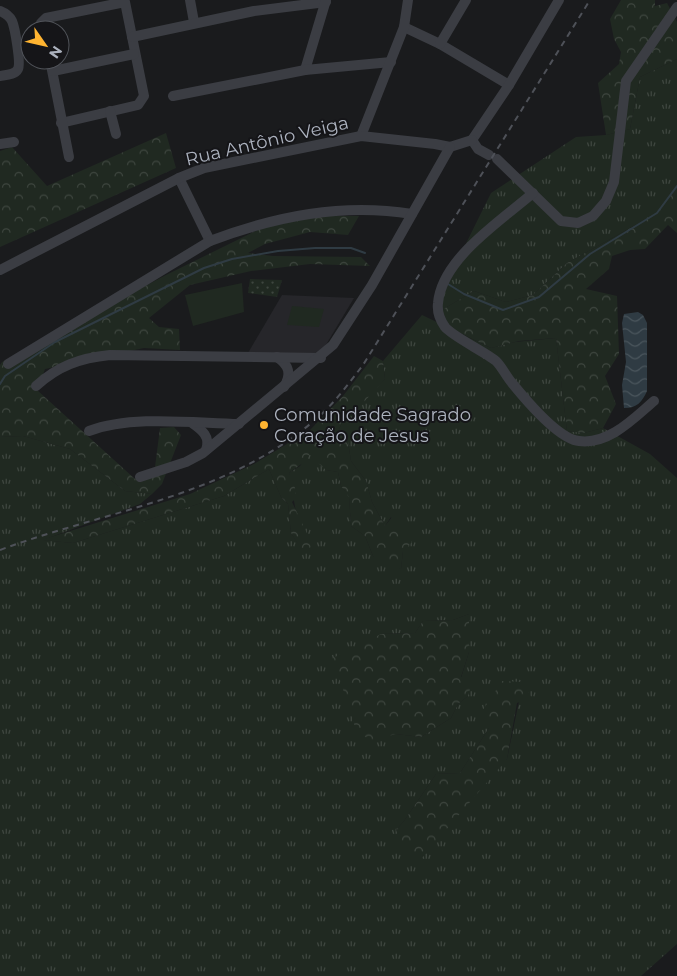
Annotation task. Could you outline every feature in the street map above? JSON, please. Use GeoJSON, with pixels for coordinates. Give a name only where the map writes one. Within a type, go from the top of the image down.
{"type":"FeatureCollection","features":[{"type":"Feature","properties":{"kind":"street"},"geometry":{"type":"LineString","coordinates":[[190,0],[194,22]]}},
{"type":"Feature","properties":{"kind":"street"},"geometry":{"type":"LineString","coordinates":[[252,0],[254,11]]}},
{"type":"Feature","properties":{"kind":"street"},"geometry":{"type":"LineString","coordinates":[[361,136],[404,27],[408,0]]}},
{"type":"Feature","properties":{"kind":"street"},"geometry":{"type":"LineString","coordinates":[[440,44],[466,0]]}},
{"type":"Feature","properties":{"kind":"street"},"geometry":{"type":"LineString","coordinates":[[559,0],[509,85],[472,140],[478,149],[493,157],[561,221],[578,223],[593,216],[606,201],[614,182],[626,81],[677,7]]}},
{"type":"Feature","properties":{"kind":"street"},"geometry":{"type":"LineString","coordinates":[[44,20],[125,1],[134,54],[144,96],[138,105],[61,123]]}},
{"type":"Feature","properties":{"kind":"street"},"geometry":{"type":"LineString","coordinates":[[132,36],[254,11],[326,1],[305,70]]}},
{"type":"Feature","properties":{"kind":"street"},"geometry":{"type":"LineString","coordinates":[[0,11],[6,13],[12,21],[20,62],[18,70],[13,74],[0,76]]}},
{"type":"Feature","properties":{"kind":"street"},"geometry":{"type":"LineString","coordinates":[[404,27],[440,44],[509,85]]}},
{"type":"Feature","properties":{"kind":"street"},"geometry":{"type":"LineString","coordinates":[[68,157],[53,72],[134,54]]}},
{"type":"Feature","properties":{"kind":"street"},"geometry":{"type":"LineString","coordinates":[[173,96],[305,70],[391,62]]}},
{"type":"Feature","properties":{"kind":"street"},"geometry":{"type":"LineString","coordinates":[[110,111],[116,134]]}},
{"type":"Feature","properties":{"kind":"street","name":"Rua Antônio Veiga"},"geometry":{"type":"LineString","coordinates":[[0,270],[179,178],[204,168],[361,136],[450,147],[472,140]]}},
{"type":"Feature","properties":{"kind":"street"},"geometry":{"type":"LineString","coordinates":[[0,144],[14,142]]}},
{"type":"Feature","properties":{"kind":"street"},"geometry":{"type":"LineString","coordinates":[[140,477],[186,462],[206,450],[321,358],[337,341],[372,285],[450,147]]}},
{"type":"Feature","properties":{"kind":"street"},"geometry":{"type":"LineString","coordinates":[[179,178],[210,241]]}},
{"type":"Feature","properties":{"kind":"street"},"geometry":{"type":"LineString","coordinates":[[533,193],[476,241],[451,268],[438,302],[438,313],[446,329],[496,361],[512,384],[561,434],[579,442],[597,441],[621,429],[654,401]]}},
{"type":"Feature","properties":{"kind":"street"},"geometry":{"type":"LineString","coordinates":[[8,364],[210,241],[276,219],[316,212],[385,210],[412,214]]}},
{"type":"Feature","properties":{"kind":"street"},"geometry":{"type":"LineString","coordinates":[[36,386],[61,366],[89,357],[134,354],[321,358]]}},
{"type":"Feature","properties":{"kind":"street"},"geometry":{"type":"LineString","coordinates":[[277,357],[288,366],[289,374],[284,388]]}},
{"type":"Feature","properties":{"kind":"street"},"geometry":{"type":"LineString","coordinates":[[89,430],[107,424],[130,422],[240,424]]}},
{"type":"Feature","properties":{"kind":"street"},"geometry":{"type":"LineString","coordinates":[[192,423],[205,435],[208,446],[206,450]]}},
{"type":"Feature","properties":{"kind":"shaded area"},"geometry":{"type":"Polygon","coordinates":[[[282,295],[354,298],[321,353],[248,353],[282,295]]]}},
{"type":"Feature","properties":{"kind":"green space"},"geometry":{"type":"Polygon","coordinates":[[[621,0],[655,0],[655,6],[667,3],[677,22],[677,59],[640,77],[630,129],[606,135],[598,83],[619,64],[621,52],[614,39],[610,19],[621,0]]]}},
{"type":"Feature","properties":{"kind":"green space"},"geometry":{"type":"Polygon","coordinates":[[[677,59],[677,186],[657,213],[567,263],[533,295],[506,302],[474,291],[440,311],[442,292],[491,193],[576,137],[606,135],[630,129],[640,77],[677,59]]]}},
{"type":"Feature","properties":{"kind":"green space"},"geometry":{"type":"Polygon","coordinates":[[[166,133],[176,168],[0,247],[0,151],[12,147],[47,186],[166,133]]]}},
{"type":"Feature","properties":{"kind":"green space"},"geometry":{"type":"Polygon","coordinates":[[[677,186],[677,233],[668,225],[645,249],[630,250],[612,256],[609,269],[586,289],[617,296],[619,354],[605,376],[616,404],[603,428],[584,433],[567,431],[556,338],[519,341],[491,348],[444,325],[440,311],[474,291],[506,302],[533,295],[567,263],[657,213],[677,186]]]}},
{"type":"Feature","properties":{"kind":"green space"},"geometry":{"type":"Polygon","coordinates":[[[318,216],[359,216],[348,235],[310,232],[265,244],[248,253],[273,256],[361,257],[370,266],[310,264],[251,271],[190,285],[149,318],[159,327],[179,329],[180,350],[144,348],[45,369],[37,390],[135,479],[155,467],[160,428],[174,427],[181,435],[162,484],[152,494],[125,491],[70,449],[23,436],[0,437],[0,365],[2,362],[166,275],[274,222],[318,216]]]}},
{"type":"Feature","properties":{"kind":"green space"},"geometry":{"type":"Polygon","coordinates":[[[250,279],[282,280],[277,297],[248,293],[250,279]]]}},
{"type":"Feature","properties":{"kind":"green space"},"geometry":{"type":"Polygon","coordinates":[[[242,283],[244,312],[193,326],[185,295],[242,283]]]}},
{"type":"Feature","properties":{"kind":"green space"},"geometry":{"type":"Polygon","coordinates":[[[292,306],[324,309],[319,327],[287,325],[292,306]]]}},
{"type":"Feature","properties":{"kind":"green space"},"geometry":{"type":"Polygon","coordinates":[[[422,315],[491,348],[515,342],[556,338],[567,431],[584,433],[603,428],[650,454],[677,478],[677,944],[641,976],[0,976],[0,437],[23,436],[70,449],[125,491],[152,494],[140,504],[43,540],[73,543],[224,496],[269,469],[281,497],[288,504],[291,533],[303,551],[289,473],[300,466],[310,452],[318,452],[326,470],[338,472],[341,486],[349,496],[351,526],[365,536],[373,556],[401,569],[403,551],[391,517],[385,526],[372,502],[366,481],[351,461],[348,442],[339,429],[346,415],[385,379],[383,361],[422,315]],[[469,614],[453,620],[423,621],[415,633],[381,634],[396,734],[421,737],[451,718],[458,704],[468,696],[461,678],[469,652],[469,614]],[[523,682],[489,728],[460,773],[436,774],[396,830],[507,759],[523,682]]]}},
{"type":"Feature","properties":{"kind":"green space"},"geometry":{"type":"Polygon","coordinates":[[[374,356],[383,361],[385,379],[351,416],[346,415],[339,429],[348,442],[351,461],[366,481],[372,502],[385,526],[392,517],[412,542],[403,551],[401,569],[386,566],[373,556],[365,536],[351,526],[349,497],[341,486],[338,472],[326,470],[318,463],[318,452],[310,452],[307,460],[289,473],[295,488],[296,498],[292,502],[312,544],[310,548],[303,552],[291,533],[288,504],[281,497],[269,469],[224,496],[73,543],[41,540],[190,494],[254,464],[310,430],[343,396],[374,356]]]}},
{"type":"Feature","properties":{"kind":"green space"},"geometry":{"type":"Polygon","coordinates":[[[469,614],[469,652],[461,677],[472,682],[468,696],[458,704],[451,718],[421,737],[396,734],[371,741],[356,730],[333,658],[381,634],[415,633],[423,621],[453,620],[469,614]]]}},
{"type":"Feature","properties":{"kind":"green space"},"geometry":{"type":"Polygon","coordinates":[[[502,681],[523,682],[531,697],[517,703],[507,759],[421,859],[407,857],[396,830],[436,774],[460,773],[489,728],[481,713],[502,681]]]}},
{"type":"Feature","properties":{"kind":"water"},"geometry":{"type":"Polygon","coordinates":[[[638,312],[643,315],[647,323],[647,391],[638,404],[624,408],[622,385],[626,362],[622,323],[624,314],[638,312]]]}},
{"type":"Feature","properties":{"kind":"waterway"},"geometry":{"type":"LineString","coordinates":[[448,284],[464,294],[503,310],[539,297],[590,254],[657,213],[677,186]]}},
{"type":"Feature","properties":{"kind":"waterway"},"geometry":{"type":"LineString","coordinates":[[0,384],[5,376],[55,342],[204,268],[232,259],[278,251],[351,248],[365,253]]}},
{"type":"Feature","properties":{"kind":"railway"},"geometry":{"type":"LineString","coordinates":[[0,550],[164,499],[205,484],[244,467],[281,445],[323,413],[363,365],[590,0]]}},
{"type":"Feature","properties":{"kind":"place","name":"Comunidade Sagrado Coração de Jesus"},"geometry":{"type":"Point","coordinates":[264,425]}}]}
